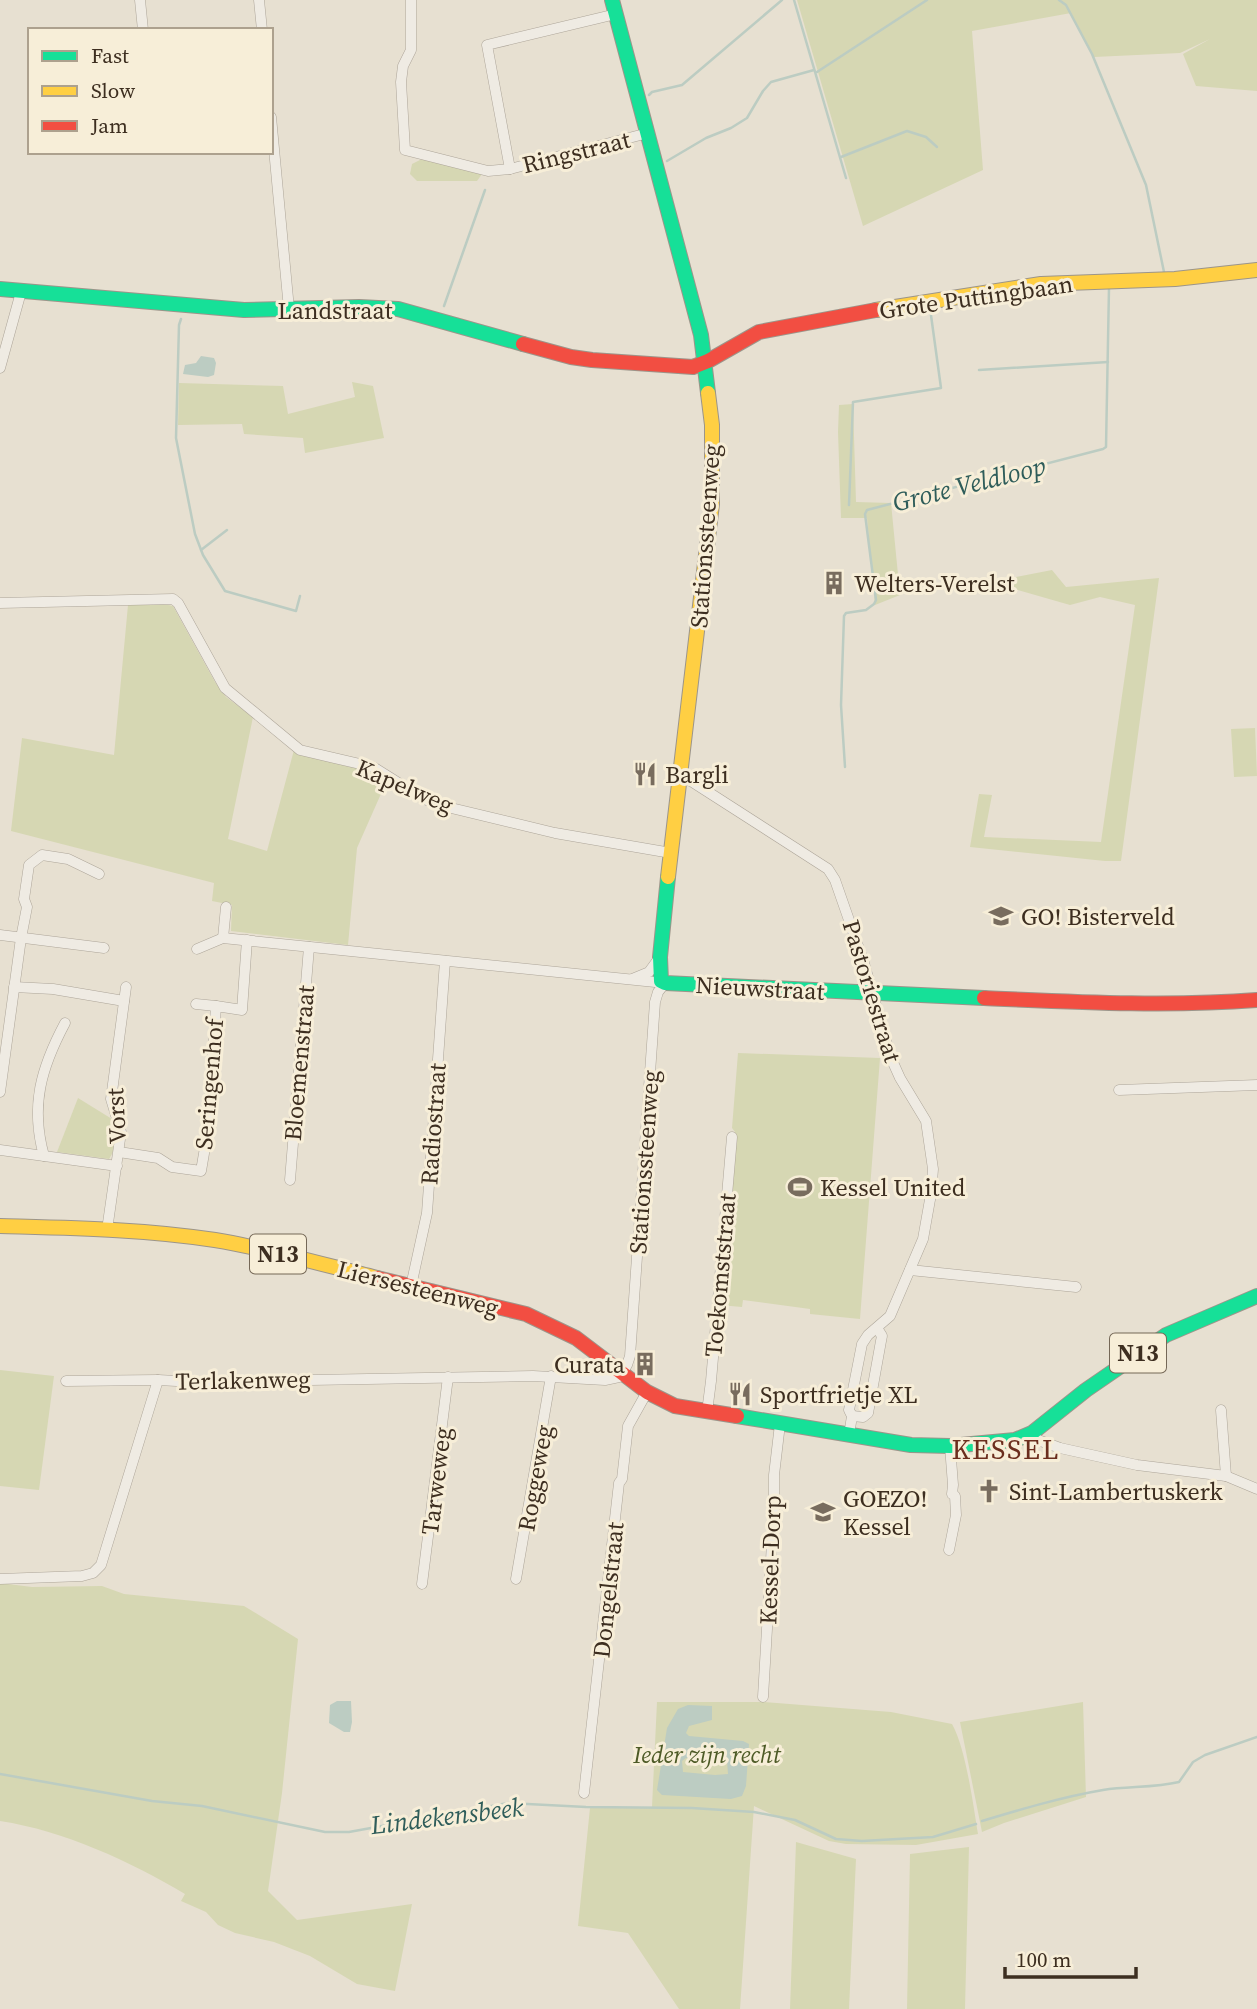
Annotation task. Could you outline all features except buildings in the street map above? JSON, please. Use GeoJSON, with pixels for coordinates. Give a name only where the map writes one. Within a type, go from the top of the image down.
{"type":"FeatureCollection","features":[{"type":"Feature","properties":{"kind":"street"},"geometry":{"type":"LineString","coordinates":[[140,0],[143,28]]}},
{"type":"Feature","properties":{"kind":"street"},"geometry":{"type":"LineString","coordinates":[[259,0],[262,28]]}},
{"type":"Feature","properties":{"kind":"street"},"geometry":{"type":"LineString","coordinates":[[411,0],[411,50],[403,66],[401,82],[405,150],[488,171],[510,169]]}},
{"type":"Feature","properties":{"kind":"street","name":"Ringstraat"},"geometry":{"type":"LineString","coordinates":[[614,7],[487,45],[510,169],[648,133]]}},
{"type":"Feature","properties":{"kind":"street","name":"Stationssteenweg"},"geometry":{"type":"LineString","coordinates":[[614,7],[701,335],[712,425],[712,504],[660,957],[660,978],[665,984],[658,992],[655,1002],[630,1356],[623,1372]]}},
{"type":"Feature","properties":{"kind":"street"},"geometry":{"type":"LineString","coordinates":[[273,138],[289,309]]}},
{"type":"Feature","properties":{"kind":"street","name":"Grote Puttingbaan"},"geometry":{"type":"LineString","coordinates":[[705,362],[761,330],[968,295],[1041,284],[1175,279],[1257,270]]}},
{"type":"Feature","properties":{"kind":"street","name":"Landstraat"},"geometry":{"type":"LineString","coordinates":[[0,289],[244,310],[375,307],[398,309],[571,357],[693,367],[705,362]]}},
{"type":"Feature","properties":{"kind":"street"},"geometry":{"type":"LineString","coordinates":[[0,368],[22,292]]}},
{"type":"Feature","properties":{"kind":"street","name":"Kapelweg"},"geometry":{"type":"LineString","coordinates":[[0,603],[173,599],[178,603],[225,688],[300,750],[373,767],[424,799],[447,807],[555,833],[671,853]]}},
{"type":"Feature","properties":{"kind":"street","name":"Pastoriestraat"},"geometry":{"type":"LineString","coordinates":[[681,779],[691,781],[828,869],[848,915],[874,993],[891,1058],[925,1119],[933,1168],[923,1239],[890,1316],[877,1328]]}},
{"type":"Feature","properties":{"kind":"street"},"geometry":{"type":"LineString","coordinates":[[0,1092],[27,908],[24,899],[29,866],[42,855],[68,859],[99,874]]}},
{"type":"Feature","properties":{"kind":"street"},"geometry":{"type":"LineString","coordinates":[[223,938],[226,907]]}},
{"type":"Feature","properties":{"kind":"street"},"geometry":{"type":"LineString","coordinates":[[0,935],[104,948]]}},
{"type":"Feature","properties":{"kind":"street"},"geometry":{"type":"LineString","coordinates":[[197,949],[223,938],[247,940]]}},
{"type":"Feature","properties":{"kind":"street","name":"Nieuwstraat"},"geometry":{"type":"LineString","coordinates":[[247,940],[665,984],[1137,1004],[1257,1000]]}},
{"type":"Feature","properties":{"kind":"street","name":"Seringenhof"},"geometry":{"type":"LineString","coordinates":[[119,1153],[158,1158],[172,1167],[201,1171],[208,1130],[216,1006],[242,1010],[247,940]]}},
{"type":"Feature","properties":{"kind":"street","name":"Bloemenstraat"},"geometry":{"type":"LineString","coordinates":[[290,1180],[309,947]]}},
{"type":"Feature","properties":{"kind":"street"},"geometry":{"type":"LineString","coordinates":[[627,980],[649,972],[660,957]]}},
{"type":"Feature","properties":{"kind":"street","name":"Radiostraat"},"geometry":{"type":"LineString","coordinates":[[411,1286],[427,1213],[445,961]]}},
{"type":"Feature","properties":{"kind":"street"},"geometry":{"type":"LineString","coordinates":[[14,987],[52,989],[124,1001]]}},
{"type":"Feature","properties":{"kind":"street","name":"Vorst"},"geometry":{"type":"LineString","coordinates":[[107,1230],[121,1132],[111,1099],[126,987]]}},
{"type":"Feature","properties":{"kind":"street"},"geometry":{"type":"LineString","coordinates":[[196,1004],[216,1006]]}},
{"type":"Feature","properties":{"kind":"street"},"geometry":{"type":"LineString","coordinates":[[44,1156],[38,1135],[39,1088],[52,1046],[65,1023]]}},
{"type":"Feature","properties":{"kind":"street"},"geometry":{"type":"LineString","coordinates":[[1119,1090],[1257,1085]]}},
{"type":"Feature","properties":{"kind":"street","name":"Toekomststraat"},"geometry":{"type":"LineString","coordinates":[[706,1412],[712,1381],[732,1138]]}},
{"type":"Feature","properties":{"kind":"street"},"geometry":{"type":"LineString","coordinates":[[0,1150],[117,1166]]}},
{"type":"Feature","properties":{"kind":"street","name":"Liersesteenweg"},"geometry":{"type":"LineString","coordinates":[[0,1226],[156,1232],[209,1239],[526,1314],[576,1338],[647,1392]]}},
{"type":"Feature","properties":{"kind":"street"},"geometry":{"type":"LineString","coordinates":[[910,1270],[1076,1287]]}},
{"type":"Feature","properties":{"kind":"street","name":"N13"},"geometry":{"type":"LineString","coordinates":[[647,1392],[675,1406],[911,1445],[950,1446],[1015,1440],[1031,1433],[1086,1390],[1166,1335],[1257,1296]]}},
{"type":"Feature","properties":{"kind":"street"},"geometry":{"type":"LineString","coordinates":[[849,1435],[852,1416],[849,1410],[862,1344],[877,1328],[882,1336],[868,1413],[863,1417],[852,1416]]}},
{"type":"Feature","properties":{"kind":"street","name":"Terlakenweg"},"geometry":{"type":"LineString","coordinates":[[0,1578],[82,1576],[93,1573],[102,1565],[158,1380],[195,1382],[551,1376],[612,1380],[623,1372]]}},
{"type":"Feature","properties":{"kind":"street","name":"Roggeweg"},"geometry":{"type":"LineString","coordinates":[[516,1579],[551,1376]]}},
{"type":"Feature","properties":{"kind":"street","name":"Tarweweg"},"geometry":{"type":"LineString","coordinates":[[422,1584],[447,1377]]}},
{"type":"Feature","properties":{"kind":"street"},"geometry":{"type":"LineString","coordinates":[[66,1381],[158,1380]]}},
{"type":"Feature","properties":{"kind":"street","name":"Dongelstraat"},"geometry":{"type":"LineString","coordinates":[[584,1793],[619,1483],[622,1479],[628,1426],[647,1392]]}},
{"type":"Feature","properties":{"kind":"street"},"geometry":{"type":"LineString","coordinates":[[1221,1410],[1226,1476]]}},
{"type":"Feature","properties":{"kind":"street","name":"Kessel-Dorp"},"geometry":{"type":"LineString","coordinates":[[763,1697],[774,1475],[780,1424]]}},
{"type":"Feature","properties":{"kind":"street"},"geometry":{"type":"LineString","coordinates":[[1031,1433],[1038,1440],[1060,1448],[1120,1462],[1226,1476],[1257,1489]]}},
{"type":"Feature","properties":{"kind":"street"},"geometry":{"type":"LineString","coordinates":[[949,1550],[956,1515],[955,1496],[951,1489],[950,1446]]}},
{"type":"Feature","properties":{"kind":"green space"},"geometry":{"type":"Polygon","coordinates":[[[797,0],[1257,0],[1257,91],[1196,86],[1183,54],[1210,39],[1180,53],[1094,57],[1071,13],[972,31],[983,170],[863,226],[797,0]]]}},
{"type":"Feature","properties":{"kind":"green space"},"geometry":{"type":"Polygon","coordinates":[[[422,159],[482,174],[477,181],[417,181],[410,174],[412,164],[422,159]]]}},
{"type":"Feature","properties":{"kind":"green space"},"geometry":{"type":"Polygon","coordinates":[[[352,382],[373,386],[384,438],[305,453],[303,438],[244,434],[242,424],[178,425],[179,383],[283,386],[288,414],[355,397],[352,382]]]}},
{"type":"Feature","properties":{"kind":"green space"},"geometry":{"type":"Polygon","coordinates":[[[853,404],[856,502],[891,503],[900,595],[875,605],[867,518],[841,518],[839,405],[853,404]]]}},
{"type":"Feature","properties":{"kind":"green space"},"geometry":{"type":"Polygon","coordinates":[[[1052,570],[1066,587],[1159,578],[1121,861],[970,847],[979,794],[992,795],[984,837],[1101,842],[1135,605],[1100,597],[1070,605],[1011,588],[1016,577],[1052,570]]]}},
{"type":"Feature","properties":{"kind":"green space"},"geometry":{"type":"Polygon","coordinates":[[[128,605],[173,606],[226,697],[253,717],[228,839],[267,851],[294,750],[388,778],[357,848],[348,945],[231,931],[232,905],[212,901],[214,883],[11,831],[22,738],[114,755],[128,605]]]}},
{"type":"Feature","properties":{"kind":"green space"},"geometry":{"type":"Polygon","coordinates":[[[1255,728],[1257,776],[1234,777],[1231,729],[1255,728]]]}},
{"type":"Feature","properties":{"kind":"green space","name":"Kessel United"},"geometry":{"type":"Polygon","coordinates":[[[738,1053],[880,1058],[860,1319],[810,1314],[810,1309],[743,1300],[742,1307],[719,1305],[735,1132],[732,1128],[738,1053]]]}},
{"type":"Feature","properties":{"kind":"green space"},"geometry":{"type":"Polygon","coordinates":[[[78,1098],[112,1119],[115,1140],[109,1159],[57,1152],[78,1098]]]}},
{"type":"Feature","properties":{"kind":"green space"},"geometry":{"type":"Polygon","coordinates":[[[0,1370],[54,1376],[39,1490],[0,1486],[0,1370]]]}},
{"type":"Feature","properties":{"kind":"green space"},"geometry":{"type":"Polygon","coordinates":[[[0,1583],[32,1587],[102,1586],[124,1594],[244,1606],[298,1639],[282,1793],[268,1891],[297,1920],[412,1904],[395,1991],[357,1984],[310,1956],[274,1942],[235,1933],[218,1925],[206,1912],[181,1901],[185,1894],[96,1849],[48,1832],[0,1821],[0,1583]]]}},
{"type":"Feature","properties":{"kind":"green space","name":"Ieder zijn recht"},"geometry":{"type":"Polygon","coordinates":[[[657,1702],[764,1702],[891,1712],[952,1724],[965,1762],[978,1834],[916,1845],[846,1844],[829,1841],[754,1806],[740,2009],[679,2009],[628,1933],[578,1926],[590,1808],[652,1807],[657,1702]]]}},
{"type":"Feature","properties":{"kind":"green space"},"geometry":{"type":"Polygon","coordinates":[[[1083,1702],[1086,1797],[982,1832],[960,1722],[1083,1702]]]}},
{"type":"Feature","properties":{"kind":"green space"},"geometry":{"type":"Polygon","coordinates":[[[796,1842],[856,1859],[849,2009],[790,2009],[796,1842]]]}},
{"type":"Feature","properties":{"kind":"green space"},"geometry":{"type":"Polygon","coordinates":[[[969,1847],[965,2009],[907,2009],[910,1854],[969,1847]]]}},
{"type":"Feature","properties":{"kind":"shaded area"},"geometry":{"type":"Polygon","coordinates":[[[201,356],[214,358],[214,375],[208,377],[183,374],[185,365],[196,363],[201,356]]]}},
{"type":"Feature","properties":{"kind":"shaded area"},"geometry":{"type":"Polygon","coordinates":[[[337,1701],[351,1701],[350,1732],[344,1732],[329,1723],[330,1705],[337,1701]]]}},
{"type":"Feature","properties":{"kind":"shaded area"},"geometry":{"type":"Polygon","coordinates":[[[688,1705],[712,1706],[712,1720],[689,1726],[686,1733],[689,1736],[743,1741],[749,1744],[746,1786],[742,1796],[731,1799],[662,1795],[657,1790],[667,1728],[678,1709],[688,1705]],[[686,1758],[682,1761],[683,1772],[728,1774],[727,1761],[686,1758]]]}},
{"type":"Feature","properties":{"kind":"waterway"},"geometry":{"type":"LineString","coordinates":[[649,95],[682,85],[782,0]]}},
{"type":"Feature","properties":{"kind":"waterway"},"geometry":{"type":"LineString","coordinates":[[794,0],[846,178]]}},
{"type":"Feature","properties":{"kind":"waterway"},"geometry":{"type":"LineString","coordinates":[[817,72],[927,0]]}},
{"type":"Feature","properties":{"kind":"waterway","name":"Grote Veldloop"},"geometry":{"type":"LineString","coordinates":[[1059,0],[1066,5],[1092,54],[1146,185],[1164,272]]}},
{"type":"Feature","properties":{"kind":"waterway"},"geometry":{"type":"LineString","coordinates":[[667,161],[747,118],[771,82],[814,70]]}},
{"type":"Feature","properties":{"kind":"waterway"},"geometry":{"type":"LineString","coordinates":[[841,157],[907,131],[926,137],[937,147]]}},
{"type":"Feature","properties":{"kind":"waterway"},"geometry":{"type":"LineString","coordinates":[[444,306],[485,190]]}},
{"type":"Feature","properties":{"kind":"waterway","name":"Grote Veldloop"},"geometry":{"type":"LineString","coordinates":[[845,767],[841,705],[844,616],[846,613],[866,610],[876,600],[865,514],[867,510],[1106,447],[1109,288]]}},
{"type":"Feature","properties":{"kind":"waterway"},"geometry":{"type":"LineString","coordinates":[[849,505],[853,402],[941,388],[930,308]]}},
{"type":"Feature","properties":{"kind":"waterway"},"geometry":{"type":"LineString","coordinates":[[181,319],[176,438],[195,534],[203,555],[225,591],[296,611],[300,596]]}},
{"type":"Feature","properties":{"kind":"waterway"},"geometry":{"type":"LineString","coordinates":[[979,370],[1108,362]]}},
{"type":"Feature","properties":{"kind":"waterway"},"geometry":{"type":"LineString","coordinates":[[201,550],[227,530]]}},
{"type":"Feature","properties":{"kind":"waterway","name":"Lindekensbeek"},"geometry":{"type":"LineString","coordinates":[[982,1821],[1088,1793],[1179,1782],[1193,1762],[1205,1755],[1257,1737]]}},
{"type":"Feature","properties":{"kind":"waterway","name":"Lindekensbeek"},"geometry":{"type":"LineString","coordinates":[[0,1774],[152,1801],[202,1806],[325,1832],[349,1832],[508,1803],[754,1812],[795,1820],[836,1839],[862,1841],[933,1837],[976,1824]]}},
{"type":"Feature","properties":{"kind":"traffic: fast"},"geometry":{"type":"LineString","coordinates":[[612,0],[701,335],[708,393]]}},
{"type":"Feature","properties":{"kind":"traffic: fast"},"geometry":{"type":"LineString","coordinates":[[0,289],[244,310],[359,307],[398,309],[523,344]]}},
{"type":"Feature","properties":{"kind":"traffic: fast"},"geometry":{"type":"LineString","coordinates":[[668,877],[660,957],[661,981],[665,983],[984,998]]}},
{"type":"Feature","properties":{"kind":"traffic: fast"},"geometry":{"type":"LineString","coordinates":[[737,1416],[911,1445],[950,1446],[1015,1440],[1032,1433],[1086,1390],[1166,1335],[1257,1296]]}},
{"type":"Feature","properties":{"kind":"traffic: slow"},"geometry":{"type":"LineString","coordinates":[[876,310],[1041,284],[1175,279],[1257,270]]}},
{"type":"Feature","properties":{"kind":"traffic: slow"},"geometry":{"type":"LineString","coordinates":[[668,877],[712,504],[712,425],[708,393]]}},
{"type":"Feature","properties":{"kind":"traffic: slow"},"geometry":{"type":"LineString","coordinates":[[0,1226],[81,1228],[188,1236],[276,1253],[377,1278]]}},
{"type":"Feature","properties":{"kind":"traffic: jam"},"geometry":{"type":"LineString","coordinates":[[523,344],[592,360],[693,367],[759,332],[876,310]]}},
{"type":"Feature","properties":{"kind":"traffic: jam"},"geometry":{"type":"LineString","coordinates":[[984,998],[1155,1003],[1257,1000]]}},
{"type":"Feature","properties":{"kind":"traffic: jam"},"geometry":{"type":"LineString","coordinates":[[377,1278],[526,1314],[576,1338],[647,1392],[675,1406],[737,1416]]}},
{"type":"Feature","properties":{"kind":"place","name":"Welters-Verelst"},"geometry":{"type":"Point","coordinates":[834,583]}},
{"type":"Feature","properties":{"kind":"place","name":"Bargli"},"geometry":{"type":"Point","coordinates":[645,774]}},
{"type":"Feature","properties":{"kind":"place","name":"GO! Bisterveld"},"geometry":{"type":"Point","coordinates":[1001,916]}},
{"type":"Feature","properties":{"kind":"place","name":"Kessel United"},"geometry":{"type":"Point","coordinates":[800,1187]}},
{"type":"Feature","properties":{"kind":"place","name":"Curata"},"geometry":{"type":"Point","coordinates":[645,1364]}},
{"type":"Feature","properties":{"kind":"place","name":"Sportfrietje XL"},"geometry":{"type":"Point","coordinates":[740,1394]}},
{"type":"Feature","properties":{"kind":"place","name":"Sint-Lambertuskerk"},"geometry":{"type":"Point","coordinates":[989,1491]}},
{"type":"Feature","properties":{"kind":"place","name":"GOEZO! Kessel"},"geometry":{"type":"Point","coordinates":[823,1512]}},
{"type":"Feature","properties":{"kind":"district","name":"KESSEL"},"geometry":{"type":"Point","coordinates":[1006,1449]}}]}
